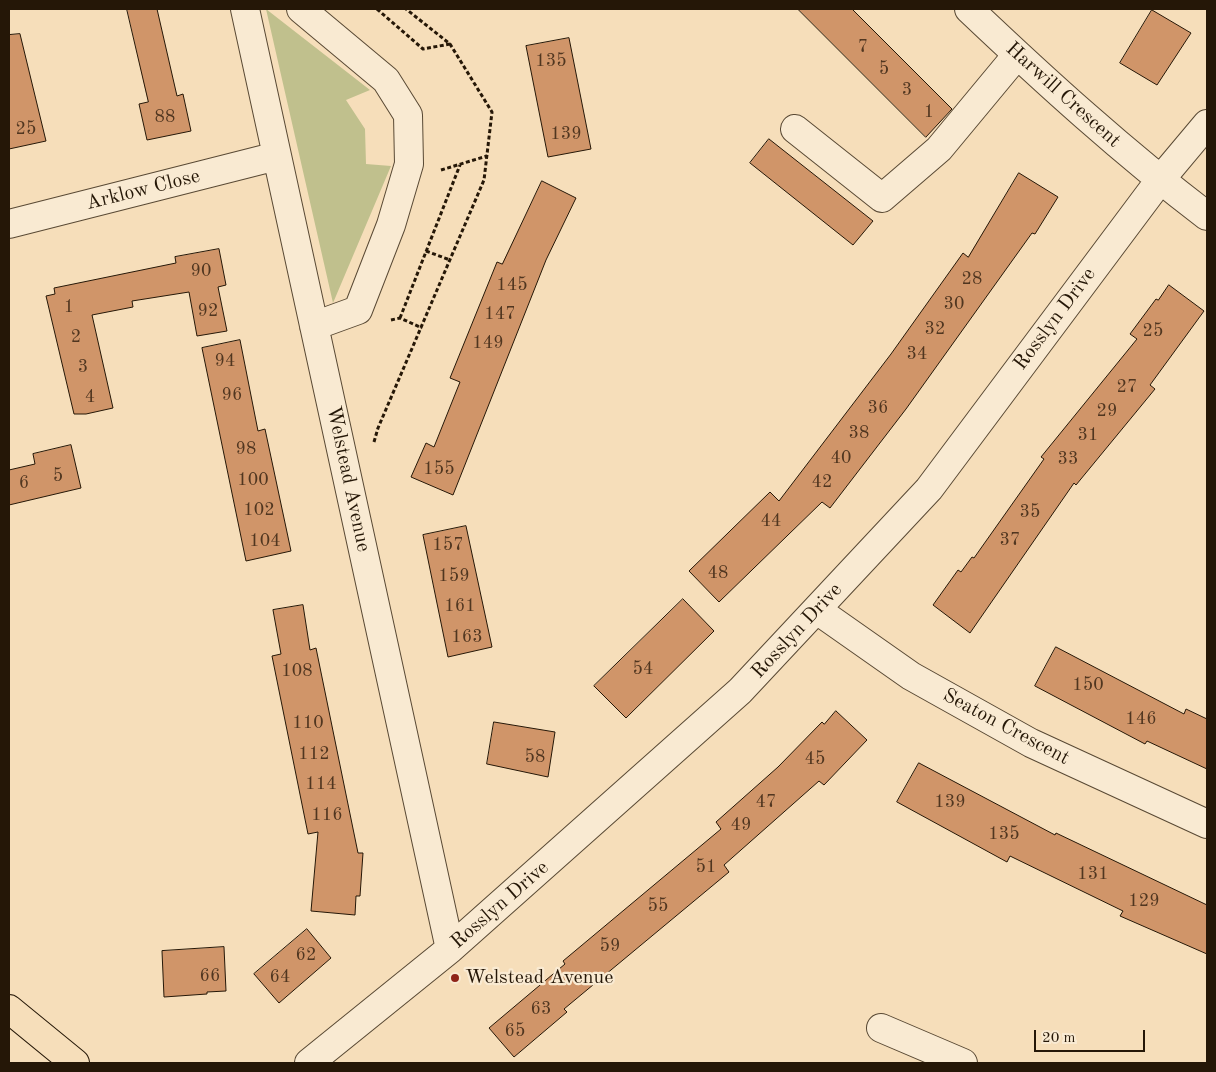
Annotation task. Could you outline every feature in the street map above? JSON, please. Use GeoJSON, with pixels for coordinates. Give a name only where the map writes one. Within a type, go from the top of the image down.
{"type":"FeatureCollection","features":[{"type":"Feature","properties":{"kind":"main road"},"geometry":{"type":"LineString","coordinates":[[9,1008],[75,1063]]}},
{"type":"Feature","properties":{"kind":"street","name":"Welstead Avenue"},"geometry":{"type":"LineString","coordinates":[[245,9],[450,949]]}},
{"type":"Feature","properties":{"kind":"street"},"geometry":{"type":"LineString","coordinates":[[301,9],[386,80],[408,115],[409,164],[391,225],[358,310],[314,326]]}},
{"type":"Feature","properties":{"kind":"street","name":"Harwill Crescent"},"geometry":{"type":"LineString","coordinates":[[969,9],[1058,94],[1160,180],[1207,216]]}},
{"type":"Feature","properties":{"kind":"street"},"geometry":{"type":"LineString","coordinates":[[795,129],[882,198],[938,149],[1017,55]]}},
{"type":"Feature","properties":{"kind":"street","name":"Rosslyn Drive"},"geometry":{"type":"LineString","coordinates":[[309,1063],[450,949],[740,691],[928,489],[1160,180],[1207,124]]}},
{"type":"Feature","properties":{"kind":"street","name":"Arklow Close"},"geometry":{"type":"LineString","coordinates":[[9,224],[277,156]]}},
{"type":"Feature","properties":{"kind":"street","name":"Seaton Crescent"},"geometry":{"type":"LineString","coordinates":[[817,610],[911,676],[1031,742],[1207,824]]}},
{"type":"Feature","properties":{"kind":"street"},"geometry":{"type":"LineString","coordinates":[[881,1028],[964,1063]]}},
{"type":"Feature","properties":{"kind":"path"},"geometry":{"type":"LineString","coordinates":[[377,9],[423,49],[450,44]]}},
{"type":"Feature","properties":{"kind":"path"},"geometry":{"type":"LineString","coordinates":[[373,447],[378,428],[484,180],[492,112],[450,44],[406,9]]}},
{"type":"Feature","properties":{"kind":"path"},"geometry":{"type":"LineString","coordinates":[[404,181],[487,156]]}},
{"type":"Feature","properties":{"kind":"path"},"geometry":{"type":"LineString","coordinates":[[400,318],[460,165]]}},
{"type":"Feature","properties":{"kind":"path"},"geometry":{"type":"LineString","coordinates":[[426,251],[450,260]]}},
{"type":"Feature","properties":{"kind":"green space"},"geometry":{"type":"Polygon","coordinates":[[[266,9],[370,90],[346,100],[365,129],[366,164],[391,166],[333,303],[266,9]]]}},
{"type":"Feature","properties":{"kind":"building"},"geometry":{"type":"Polygon","coordinates":[[[127,9],[157,9],[177,96],[183,94],[191,131],[147,140],[139,104],[148,102],[127,9]]]}},
{"type":"Feature","properties":{"kind":"building"},"geometry":{"type":"Polygon","coordinates":[[[798,9],[852,9],[952,109],[926,137],[798,9]]]}},
{"type":"Feature","properties":{"kind":"building"},"geometry":{"type":"Polygon","coordinates":[[[1152,10],[1191,33],[1157,85],[1120,63],[1152,10]]]}},
{"type":"Feature","properties":{"kind":"building"},"geometry":{"type":"Polygon","coordinates":[[[20,34],[46,141],[9,149],[9,35],[20,34]]]}},
{"type":"Feature","properties":{"kind":"building"},"geometry":{"type":"Polygon","coordinates":[[[569,38],[591,149],[548,157],[526,46],[569,38]]]}},
{"type":"Feature","properties":{"kind":"building"},"geometry":{"type":"Polygon","coordinates":[[[769,139],[873,221],[853,245],[750,163],[769,139]]]}},
{"type":"Feature","properties":{"kind":"building"},"geometry":{"type":"Polygon","coordinates":[[[1019,173],[1058,197],[1035,234],[1032,233],[906,409],[830,508],[822,502],[719,602],[689,571],[770,492],[779,501],[891,354],[963,253],[968,257],[1019,173]]]}},
{"type":"Feature","properties":{"kind":"building"},"geometry":{"type":"Polygon","coordinates":[[[542,181],[576,198],[546,260],[453,495],[411,477],[426,443],[434,447],[460,382],[450,378],[497,262],[502,264],[542,181]]]}},
{"type":"Feature","properties":{"kind":"building"},"geometry":{"type":"Polygon","coordinates":[[[219,249],[226,285],[218,287],[227,331],[197,336],[189,292],[132,301],[133,307],[92,315],[113,408],[86,414],[74,414],[46,296],[55,294],[54,288],[176,263],[175,257],[219,249]]]}},
{"type":"Feature","properties":{"kind":"building"},"geometry":{"type":"Polygon","coordinates":[[[1169,285],[1204,311],[1150,385],[1155,389],[1076,485],[1074,483],[970,633],[933,605],[958,570],[961,572],[972,557],[974,558],[1044,459],[1041,457],[1137,339],[1130,334],[1169,285]]]}},
{"type":"Feature","properties":{"kind":"building"},"geometry":{"type":"Polygon","coordinates":[[[240,340],[258,431],[265,429],[291,551],[246,561],[202,348],[240,340]]]}},
{"type":"Feature","properties":{"kind":"building"},"geometry":{"type":"Polygon","coordinates":[[[71,445],[81,488],[9,505],[9,470],[35,464],[33,454],[71,445]]]}},
{"type":"Feature","properties":{"kind":"building"},"geometry":{"type":"Polygon","coordinates":[[[466,526],[492,647],[448,657],[423,535],[466,526]]]}},
{"type":"Feature","properties":{"kind":"building"},"geometry":{"type":"Polygon","coordinates":[[[683,599],[714,631],[626,718],[594,686],[683,599]]]}},
{"type":"Feature","properties":{"kind":"building"},"geometry":{"type":"Polygon","coordinates":[[[303,605],[310,650],[316,648],[358,853],[363,853],[360,896],[356,896],[355,915],[311,911],[318,832],[308,834],[272,656],[281,654],[273,610],[303,605]]]}},
{"type":"Feature","properties":{"kind":"building"},"geometry":{"type":"Polygon","coordinates":[[[1056,647],[1184,714],[1186,709],[1207,719],[1207,769],[1147,741],[1145,744],[1035,686],[1056,647]]]}},
{"type":"Feature","properties":{"kind":"building"},"geometry":{"type":"Polygon","coordinates":[[[836,711],[867,740],[824,785],[819,781],[724,865],[729,872],[564,1009],[567,1012],[514,1057],[489,1028],[565,964],[563,961],[721,829],[716,822],[778,767],[822,722],[824,724],[836,711]]]}},
{"type":"Feature","properties":{"kind":"building"},"geometry":{"type":"Polygon","coordinates":[[[494,722],[555,732],[548,777],[487,764],[494,722]]]}},
{"type":"Feature","properties":{"kind":"building"},"geometry":{"type":"Polygon","coordinates":[[[919,763],[1055,835],[1056,833],[1207,905],[1207,954],[1120,916],[1123,911],[1010,856],[1007,862],[897,802],[919,763]]]}},
{"type":"Feature","properties":{"kind":"building"},"geometry":{"type":"Polygon","coordinates":[[[307,929],[331,958],[279,1003],[254,974],[307,929]]]}},
{"type":"Feature","properties":{"kind":"building"},"geometry":{"type":"Polygon","coordinates":[[[224,947],[226,991],[164,997],[162,951],[224,947]]]}},
{"type":"Feature","properties":{"kind":"place","name":"Welstead Avenue"},"geometry":{"type":"Point","coordinates":[455,978]}}]}
